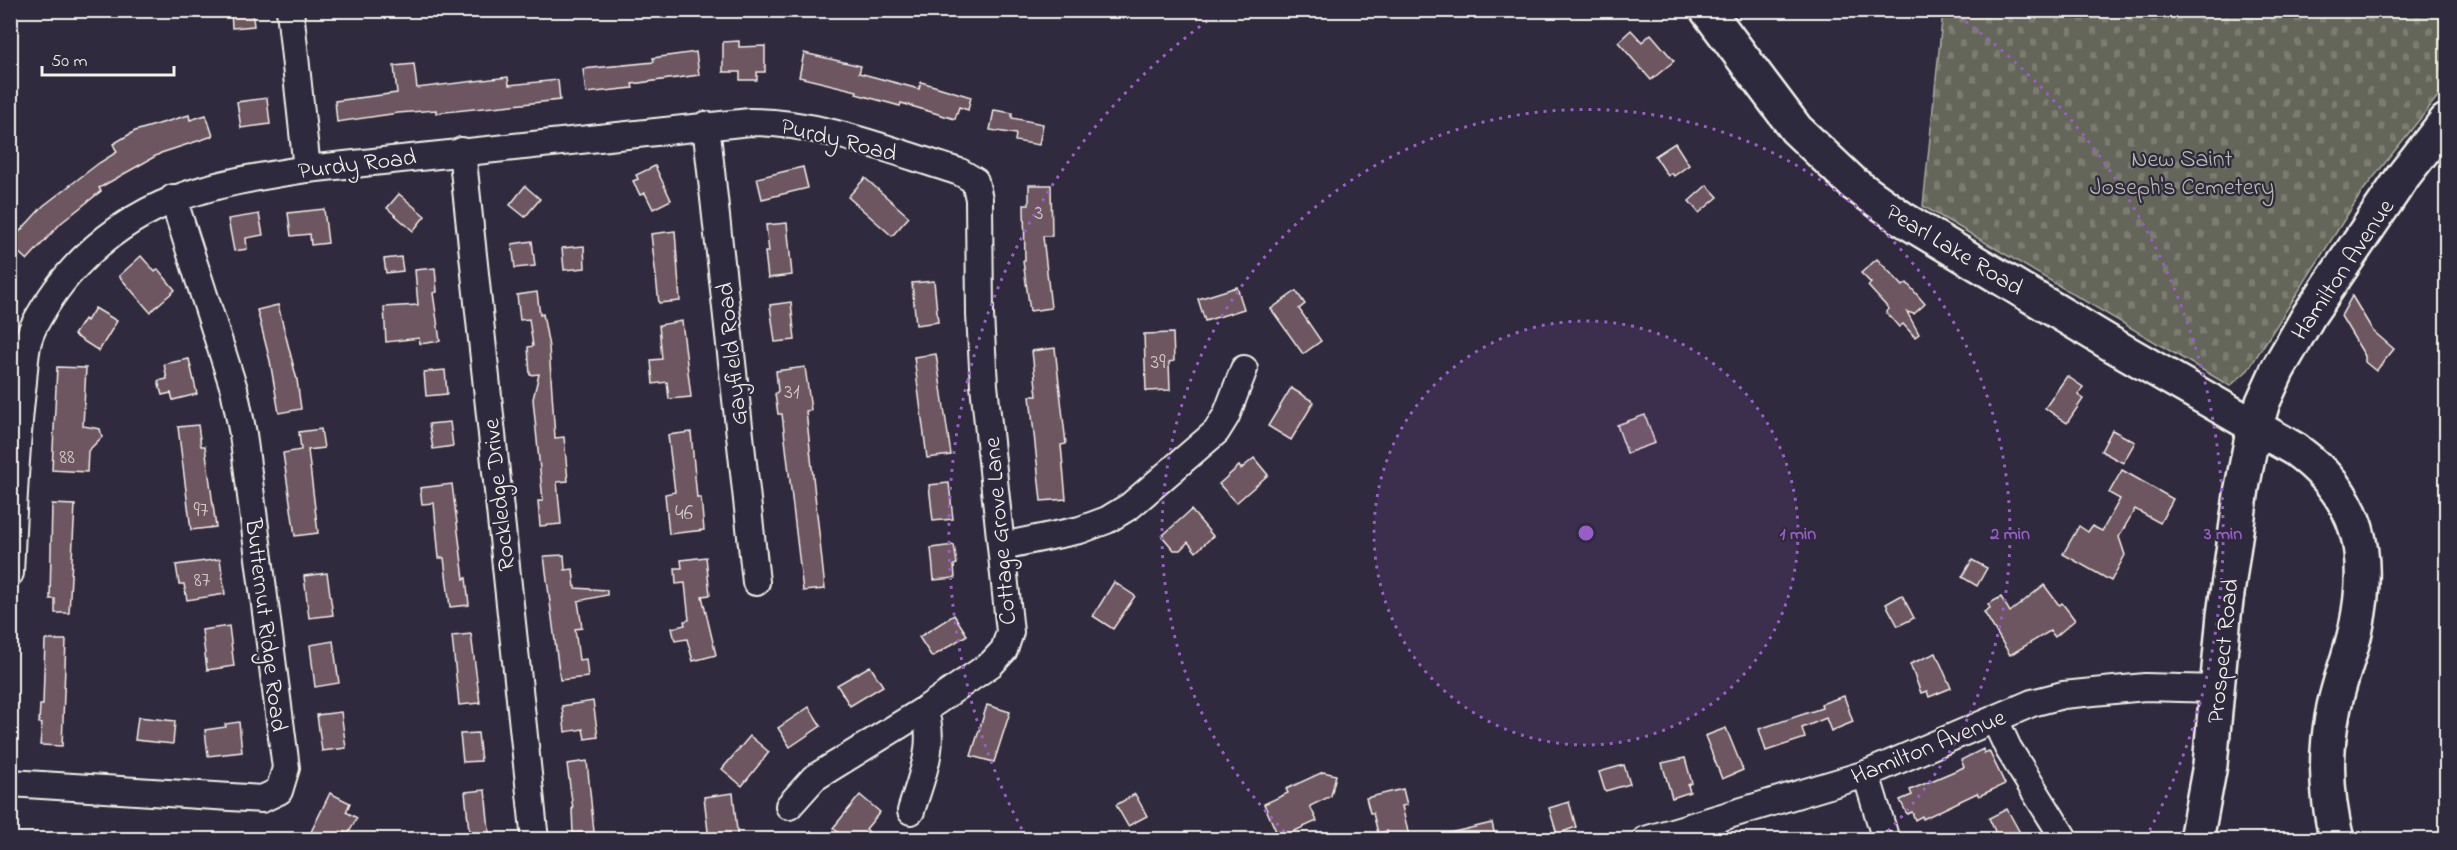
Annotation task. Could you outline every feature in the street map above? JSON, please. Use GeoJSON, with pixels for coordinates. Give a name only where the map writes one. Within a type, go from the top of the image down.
{"type":"FeatureCollection","features":[{"type":"Feature","properties":{"kind":"main road","name":"Pearl Lake Road"},"geometry":{"type":"LineString","coordinates":[[1707,10],[1796,129],[1854,184],[1903,219],[2113,345],[2296,450],[2322,472],[2348,506],[2359,535],[2362,574],[2356,628],[2333,712],[2328,747],[2327,785],[2337,840]]}},
{"type":"Feature","properties":{"kind":"main road","name":"Hamilton Avenue"},"geometry":{"type":"LineString","coordinates":[[2255,426],[2270,386],[2298,333],[2404,175],[2446,121]]}},
{"type":"Feature","properties":{"kind":"main road","name":"Prospect Road"},"geometry":{"type":"LineString","coordinates":[[2196,840],[2208,781],[2224,615],[2255,426]]}},
{"type":"Feature","properties":{"kind":"street"},"geometry":{"type":"LineString","coordinates":[[290,10],[307,169]]}},
{"type":"Feature","properties":{"kind":"street","name":"Purdy Road"},"geometry":{"type":"LineString","coordinates":[[10,573],[14,426],[28,340],[54,292],[88,252],[127,221],[173,198],[236,180],[307,169],[706,125],[771,122],[812,128],[960,171],[975,181]]}},
{"type":"Feature","properties":{"kind":"street","name":"Gayfield Road"},"geometry":{"type":"LineString","coordinates":[[706,125],[756,582]]}},
{"type":"Feature","properties":{"kind":"street","name":"Rockledge Drive"},"geometry":{"type":"LineString","coordinates":[[462,151],[535,840]]}},
{"type":"Feature","properties":{"kind":"street","name":"Cottage Grove Lane"},"geometry":{"type":"LineString","coordinates":[[789,806],[814,778],[924,710],[991,664],[1004,650],[1011,632],[984,385],[980,315],[979,199],[975,181]]}},
{"type":"Feature","properties":{"kind":"street","name":"Butternut Ridge Road"},"geometry":{"type":"LineString","coordinates":[[10,783],[262,799],[279,791],[286,768],[243,434],[234,389],[173,198]]}},
{"type":"Feature","properties":{"kind":"street"},"geometry":{"type":"LineString","coordinates":[[1002,546],[1080,530],[1107,520],[1130,506],[1216,432],[1226,416],[1244,369]]}},
{"type":"Feature","properties":{"kind":"street","name":"Hamilton Avenue"},"geometry":{"type":"LineString","coordinates":[[1645,840],[1866,774],[2032,703],[2063,695],[2113,688],[2217,689]]}},
{"type":"Feature","properties":{"kind":"street"},"geometry":{"type":"LineString","coordinates":[[910,811],[929,746],[930,725],[924,710]]}},
{"type":"Feature","properties":{"kind":"street"},"geometry":{"type":"LineString","coordinates":[[1995,720],[2008,748],[2065,840]]}},
{"type":"Feature","properties":{"kind":"street"},"geometry":{"type":"LineString","coordinates":[[1866,774],[1886,840]]}},
{"type":"Feature","properties":{"kind":"green space","name":"New Saint Joseph's Cemetery"},"geometry":{"type":"Polygon","coordinates":[[[1943,11],[2446,11],[2446,86],[2362,192],[2248,370],[2230,386],[1923,206],[1943,11]]]}},
{"type":"Feature","properties":{"kind":"building"},"geometry":{"type":"Polygon","coordinates":[[[231,10],[252,10],[254,26],[232,28],[231,10]]]}},
{"type":"Feature","properties":{"kind":"building"},"geometry":{"type":"Polygon","coordinates":[[[1631,30],[1642,42],[1651,34],[1674,61],[1651,80],[1618,42],[1631,30]]]}},
{"type":"Feature","properties":{"kind":"building"},"geometry":{"type":"Polygon","coordinates":[[[739,41],[739,47],[765,46],[765,72],[757,72],[757,80],[740,80],[740,72],[723,72],[723,42],[739,41]]]}},
{"type":"Feature","properties":{"kind":"building"},"geometry":{"type":"Polygon","coordinates":[[[696,52],[699,75],[632,84],[633,88],[586,93],[583,69],[654,62],[653,58],[696,52]]]}},
{"type":"Feature","properties":{"kind":"building"},"geometry":{"type":"Polygon","coordinates":[[[804,53],[861,66],[859,73],[919,89],[921,82],[971,97],[968,110],[959,107],[955,119],[799,77],[804,53]]]}},
{"type":"Feature","properties":{"kind":"building"},"geometry":{"type":"Polygon","coordinates":[[[414,64],[417,88],[508,77],[509,85],[558,80],[560,100],[436,113],[436,110],[398,113],[337,122],[335,101],[397,93],[394,66],[414,64]]]}},
{"type":"Feature","properties":{"kind":"building"},"geometry":{"type":"Polygon","coordinates":[[[267,98],[270,124],[241,128],[237,102],[267,98]]]}},
{"type":"Feature","properties":{"kind":"building"},"geometry":{"type":"Polygon","coordinates":[[[994,110],[1012,113],[1012,118],[1043,124],[1039,145],[1015,141],[1016,134],[990,130],[994,110]]]}},
{"type":"Feature","properties":{"kind":"building"},"geometry":{"type":"Polygon","coordinates":[[[189,115],[190,120],[206,115],[213,136],[161,153],[99,188],[101,191],[61,223],[27,260],[10,245],[10,242],[43,206],[117,152],[113,144],[135,131],[189,115]]]}},
{"type":"Feature","properties":{"kind":"building"},"geometry":{"type":"Polygon","coordinates":[[[1675,143],[1689,165],[1674,176],[1672,173],[1668,176],[1655,156],[1675,143]]]}},
{"type":"Feature","properties":{"kind":"building"},"geometry":{"type":"Polygon","coordinates":[[[655,166],[671,200],[653,209],[645,193],[640,195],[633,181],[638,179],[636,175],[655,166]]]}},
{"type":"Feature","properties":{"kind":"building"},"geometry":{"type":"Polygon","coordinates":[[[803,167],[808,188],[762,199],[757,178],[803,167]]]}},
{"type":"Feature","properties":{"kind":"building"},"geometry":{"type":"Polygon","coordinates":[[[865,178],[909,217],[892,236],[848,197],[865,178]]]}},
{"type":"Feature","properties":{"kind":"building"},"geometry":{"type":"Polygon","coordinates":[[[1029,185],[1051,185],[1052,236],[1043,236],[1051,308],[1030,311],[1023,261],[1025,261],[1024,205],[1029,205],[1029,185]]]}},
{"type":"Feature","properties":{"kind":"building"},"geometry":{"type":"Polygon","coordinates":[[[1707,185],[1718,197],[1699,213],[1689,201],[1707,185]]]}},
{"type":"Feature","properties":{"kind":"building"},"geometry":{"type":"Polygon","coordinates":[[[525,186],[540,199],[525,217],[510,205],[525,186]]]}},
{"type":"Feature","properties":{"kind":"building"},"geometry":{"type":"Polygon","coordinates":[[[399,194],[425,216],[413,231],[387,208],[399,194]]]}},
{"type":"Feature","properties":{"kind":"building"},"geometry":{"type":"Polygon","coordinates":[[[324,209],[328,243],[311,245],[310,234],[291,236],[288,213],[324,209]]]}},
{"type":"Feature","properties":{"kind":"building"},"geometry":{"type":"Polygon","coordinates":[[[259,214],[263,235],[246,238],[247,249],[234,251],[228,219],[259,214]]]}},
{"type":"Feature","properties":{"kind":"building"},"geometry":{"type":"Polygon","coordinates":[[[787,223],[792,275],[768,278],[765,252],[769,252],[766,225],[787,223]]]}},
{"type":"Feature","properties":{"kind":"building"},"geometry":{"type":"Polygon","coordinates":[[[675,231],[680,301],[659,303],[651,234],[675,231]]]}},
{"type":"Feature","properties":{"kind":"building"},"geometry":{"type":"Polygon","coordinates":[[[532,241],[535,266],[515,268],[512,244],[532,241]]]}},
{"type":"Feature","properties":{"kind":"building"},"geometry":{"type":"Polygon","coordinates":[[[584,246],[585,268],[564,270],[562,248],[584,246]]]}},
{"type":"Feature","properties":{"kind":"building"},"geometry":{"type":"Polygon","coordinates":[[[141,256],[155,272],[158,269],[175,290],[150,312],[119,276],[141,256]]]}},
{"type":"Feature","properties":{"kind":"building"},"geometry":{"type":"Polygon","coordinates":[[[401,257],[403,271],[386,273],[384,259],[401,257]]]}},
{"type":"Feature","properties":{"kind":"building"},"geometry":{"type":"Polygon","coordinates":[[[1877,259],[1903,286],[1907,283],[1925,304],[1914,314],[1907,312],[1919,334],[1915,337],[1903,324],[1899,327],[1886,312],[1889,309],[1868,286],[1871,283],[1861,273],[1877,259]]]}},
{"type":"Feature","properties":{"kind":"building"},"geometry":{"type":"Polygon","coordinates":[[[435,268],[437,292],[433,293],[440,341],[420,344],[419,338],[386,342],[384,307],[418,305],[415,270],[435,268]]]}},
{"type":"Feature","properties":{"kind":"building"},"geometry":{"type":"Polygon","coordinates":[[[934,281],[938,322],[916,325],[912,283],[934,281]]]}},
{"type":"Feature","properties":{"kind":"building"},"geometry":{"type":"Polygon","coordinates":[[[1237,287],[1244,309],[1205,321],[1198,299],[1237,287]]]}},
{"type":"Feature","properties":{"kind":"building"},"geometry":{"type":"Polygon","coordinates":[[[1296,291],[1305,304],[1299,309],[1321,341],[1303,354],[1271,309],[1296,291]]]}},
{"type":"Feature","properties":{"kind":"building"},"geometry":{"type":"Polygon","coordinates":[[[537,292],[540,315],[543,314],[549,347],[555,438],[564,437],[568,481],[557,482],[561,524],[540,526],[538,501],[543,501],[533,399],[539,374],[530,375],[528,347],[533,346],[529,319],[520,320],[517,295],[537,292]]]}},
{"type":"Feature","properties":{"kind":"building"},"geometry":{"type":"Polygon","coordinates":[[[2352,296],[2373,331],[2394,349],[2376,371],[2365,362],[2365,356],[2341,316],[2352,296]]]}},
{"type":"Feature","properties":{"kind":"building"},"geometry":{"type":"Polygon","coordinates":[[[791,302],[795,340],[775,342],[770,305],[791,302]]]}},
{"type":"Feature","properties":{"kind":"building"},"geometry":{"type":"Polygon","coordinates":[[[278,305],[297,380],[301,409],[279,413],[270,361],[257,310],[278,305]]]}},
{"type":"Feature","properties":{"kind":"building"},"geometry":{"type":"Polygon","coordinates":[[[95,308],[117,321],[99,351],[74,335],[84,319],[87,321],[95,308]]]}},
{"type":"Feature","properties":{"kind":"building"},"geometry":{"type":"Polygon","coordinates":[[[682,321],[691,397],[669,399],[667,382],[653,384],[651,360],[662,359],[659,325],[682,321]]]}},
{"type":"Feature","properties":{"kind":"building"},"geometry":{"type":"Polygon","coordinates":[[[1173,333],[1174,361],[1169,362],[1170,390],[1146,391],[1144,334],[1173,333]]]}},
{"type":"Feature","properties":{"kind":"building"},"geometry":{"type":"Polygon","coordinates":[[[1055,348],[1066,444],[1061,445],[1066,499],[1041,501],[1030,396],[1037,396],[1032,351],[1055,348]]]}},
{"type":"Feature","properties":{"kind":"building"},"geometry":{"type":"Polygon","coordinates":[[[936,354],[951,455],[927,458],[914,357],[936,354]]]}},
{"type":"Feature","properties":{"kind":"building"},"geometry":{"type":"Polygon","coordinates":[[[189,359],[197,394],[173,400],[171,393],[162,395],[158,381],[167,379],[164,364],[189,359]]]}},
{"type":"Feature","properties":{"kind":"building"},"geometry":{"type":"Polygon","coordinates":[[[57,367],[86,368],[83,426],[100,429],[102,437],[88,451],[87,472],[52,470],[57,367]]]}},
{"type":"Feature","properties":{"kind":"building"},"geometry":{"type":"Polygon","coordinates":[[[805,367],[811,410],[806,411],[825,589],[803,591],[782,414],[778,414],[775,394],[778,391],[776,371],[805,367]]]}},
{"type":"Feature","properties":{"kind":"building"},"geometry":{"type":"Polygon","coordinates":[[[445,370],[447,394],[426,396],[424,372],[445,370]]]}},
{"type":"Feature","properties":{"kind":"building"},"geometry":{"type":"Polygon","coordinates":[[[2067,376],[2083,387],[2078,395],[2083,399],[2067,423],[2045,408],[2067,376]]]}},
{"type":"Feature","properties":{"kind":"building"},"geometry":{"type":"Polygon","coordinates":[[[1291,388],[1314,402],[1291,440],[1268,426],[1291,388]]]}},
{"type":"Feature","properties":{"kind":"building"},"geometry":{"type":"Polygon","coordinates":[[[1645,415],[1655,443],[1627,453],[1617,425],[1645,415]]]}},
{"type":"Feature","properties":{"kind":"building"},"geometry":{"type":"Polygon","coordinates":[[[450,422],[453,446],[433,449],[429,424],[450,422]]]}},
{"type":"Feature","properties":{"kind":"building"},"geometry":{"type":"Polygon","coordinates":[[[198,425],[201,446],[205,446],[216,527],[191,530],[178,427],[198,425]]]}},
{"type":"Feature","properties":{"kind":"building"},"geometry":{"type":"Polygon","coordinates":[[[321,429],[324,448],[308,450],[318,533],[295,536],[283,453],[301,450],[299,432],[321,429]]]}},
{"type":"Feature","properties":{"kind":"building"},"geometry":{"type":"Polygon","coordinates":[[[2112,430],[2135,442],[2123,463],[2101,451],[2112,430]]]}},
{"type":"Feature","properties":{"kind":"building"},"geometry":{"type":"Polygon","coordinates":[[[691,432],[697,498],[701,498],[704,530],[669,534],[665,494],[675,492],[668,435],[691,432]]]}},
{"type":"Feature","properties":{"kind":"building"},"geometry":{"type":"Polygon","coordinates":[[[1254,458],[1268,475],[1236,503],[1219,484],[1239,466],[1241,469],[1254,458]]]}},
{"type":"Feature","properties":{"kind":"building"},"geometry":{"type":"Polygon","coordinates":[[[2122,470],[2173,499],[2160,523],[2135,509],[2119,537],[2125,555],[2111,581],[2063,554],[2079,526],[2088,532],[2092,526],[2102,531],[2120,499],[2109,493],[2122,470]]]}},
{"type":"Feature","properties":{"kind":"building"},"geometry":{"type":"Polygon","coordinates":[[[949,483],[953,519],[933,521],[929,485],[949,483]]]}},
{"type":"Feature","properties":{"kind":"building"},"geometry":{"type":"Polygon","coordinates":[[[452,484],[469,605],[450,607],[444,558],[439,558],[434,503],[422,504],[420,488],[452,484]]]}},
{"type":"Feature","properties":{"kind":"building"},"geometry":{"type":"Polygon","coordinates":[[[52,504],[75,505],[69,613],[55,613],[55,599],[50,599],[52,504]]]}},
{"type":"Feature","properties":{"kind":"building"},"geometry":{"type":"Polygon","coordinates":[[[1191,510],[1213,536],[1196,552],[1188,542],[1180,550],[1174,550],[1162,536],[1191,510]]]}},
{"type":"Feature","properties":{"kind":"building"},"geometry":{"type":"Polygon","coordinates":[[[954,545],[957,564],[954,565],[955,578],[934,580],[931,548],[954,545]]]}},
{"type":"Feature","properties":{"kind":"building"},"geometry":{"type":"Polygon","coordinates":[[[564,555],[565,570],[573,569],[575,588],[607,590],[607,595],[578,601],[582,628],[575,629],[579,660],[586,659],[588,677],[560,680],[544,556],[564,555]]]}},
{"type":"Feature","properties":{"kind":"building"},"geometry":{"type":"Polygon","coordinates":[[[706,557],[710,595],[702,596],[716,655],[693,661],[687,639],[675,641],[672,628],[685,625],[684,621],[689,620],[685,583],[676,584],[675,568],[682,568],[681,560],[706,557]]]}},
{"type":"Feature","properties":{"kind":"building"},"geometry":{"type":"Polygon","coordinates":[[[220,559],[225,594],[187,600],[184,584],[179,584],[176,565],[220,559]]]}},
{"type":"Feature","properties":{"kind":"building"},"geometry":{"type":"Polygon","coordinates":[[[1972,560],[1987,568],[1977,586],[1962,577],[1972,560]]]}},
{"type":"Feature","properties":{"kind":"building"},"geometry":{"type":"Polygon","coordinates":[[[327,573],[333,615],[309,618],[304,576],[327,573]]]}},
{"type":"Feature","properties":{"kind":"building"},"geometry":{"type":"Polygon","coordinates":[[[1114,582],[1135,596],[1113,629],[1093,616],[1114,582]]]}},
{"type":"Feature","properties":{"kind":"building"},"geometry":{"type":"Polygon","coordinates":[[[2044,585],[2059,605],[2062,603],[2075,620],[2055,637],[2050,631],[2010,655],[1984,612],[1990,608],[1988,604],[2001,597],[2010,612],[2044,585]]]}},
{"type":"Feature","properties":{"kind":"building"},"geometry":{"type":"Polygon","coordinates":[[[1902,595],[1914,618],[1898,626],[1886,604],[1902,595]]]}},
{"type":"Feature","properties":{"kind":"building"},"geometry":{"type":"Polygon","coordinates":[[[954,615],[967,635],[932,657],[919,637],[954,615]]]}},
{"type":"Feature","properties":{"kind":"building"},"geometry":{"type":"Polygon","coordinates":[[[229,626],[234,666],[207,670],[202,630],[229,626]]]}},
{"type":"Feature","properties":{"kind":"building"},"geometry":{"type":"Polygon","coordinates":[[[471,634],[480,703],[459,705],[452,636],[471,634]]]}},
{"type":"Feature","properties":{"kind":"building"},"geometry":{"type":"Polygon","coordinates":[[[45,640],[66,640],[62,746],[40,745],[42,724],[39,723],[40,705],[43,705],[45,640]]]}},
{"type":"Feature","properties":{"kind":"building"},"geometry":{"type":"Polygon","coordinates":[[[333,641],[339,683],[315,687],[310,645],[333,641]]]}},
{"type":"Feature","properties":{"kind":"building"},"geometry":{"type":"Polygon","coordinates":[[[1936,653],[1951,688],[1929,697],[1927,691],[1921,693],[1910,664],[1936,653]]]}},
{"type":"Feature","properties":{"kind":"building"},"geometry":{"type":"Polygon","coordinates":[[[870,666],[883,686],[850,706],[837,685],[870,666]]]}},
{"type":"Feature","properties":{"kind":"building"},"geometry":{"type":"Polygon","coordinates":[[[1844,696],[1853,722],[1831,731],[1826,718],[1802,728],[1805,738],[1766,751],[1759,729],[1822,708],[1821,704],[1844,696]]]}},
{"type":"Feature","properties":{"kind":"building"},"geometry":{"type":"Polygon","coordinates":[[[593,701],[598,737],[585,739],[583,729],[565,732],[562,706],[593,701]]]}},
{"type":"Feature","properties":{"kind":"building"},"geometry":{"type":"Polygon","coordinates":[[[987,705],[1010,712],[994,762],[971,756],[987,705]]]}},
{"type":"Feature","properties":{"kind":"building"},"geometry":{"type":"Polygon","coordinates":[[[809,707],[821,726],[790,747],[778,728],[809,707]]]}},
{"type":"Feature","properties":{"kind":"building"},"geometry":{"type":"Polygon","coordinates":[[[341,712],[346,748],[322,751],[317,715],[341,712]]]}},
{"type":"Feature","properties":{"kind":"building"},"geometry":{"type":"Polygon","coordinates":[[[138,717],[175,721],[173,744],[135,740],[138,717]]]}},
{"type":"Feature","properties":{"kind":"building"},"geometry":{"type":"Polygon","coordinates":[[[239,722],[242,752],[208,756],[205,730],[226,727],[225,724],[239,722]]]}},
{"type":"Feature","properties":{"kind":"building"},"geometry":{"type":"Polygon","coordinates":[[[1726,728],[1743,770],[1722,779],[1705,736],[1726,728]]]}},
{"type":"Feature","properties":{"kind":"building"},"geometry":{"type":"Polygon","coordinates":[[[478,733],[481,761],[463,762],[460,734],[478,733]]]}},
{"type":"Feature","properties":{"kind":"building"},"geometry":{"type":"Polygon","coordinates":[[[750,736],[769,752],[742,786],[722,769],[750,736]]]}},
{"type":"Feature","properties":{"kind":"building"},"geometry":{"type":"Polygon","coordinates":[[[1983,749],[1984,753],[1989,751],[2005,784],[1979,796],[1977,793],[1923,819],[1922,816],[1915,820],[1912,812],[1907,814],[1900,800],[1912,795],[1910,790],[1964,767],[1961,760],[1983,749]]]}},
{"type":"Feature","properties":{"kind":"building"},"geometry":{"type":"Polygon","coordinates":[[[1685,758],[1692,783],[1688,785],[1690,792],[1672,798],[1662,763],[1685,758]]]}},
{"type":"Feature","properties":{"kind":"building"},"geometry":{"type":"Polygon","coordinates":[[[587,761],[594,832],[573,833],[573,809],[567,764],[587,761]]]}},
{"type":"Feature","properties":{"kind":"building"},"geometry":{"type":"Polygon","coordinates":[[[1624,765],[1630,784],[1605,791],[1599,772],[1624,765]]]}},
{"type":"Feature","properties":{"kind":"building"},"geometry":{"type":"Polygon","coordinates":[[[1323,772],[1336,775],[1331,796],[1310,806],[1317,821],[1279,838],[1264,804],[1288,793],[1286,789],[1323,772]]]}},
{"type":"Feature","properties":{"kind":"building"},"geometry":{"type":"Polygon","coordinates":[[[1403,789],[1407,805],[1402,806],[1410,840],[1389,840],[1387,831],[1378,833],[1366,798],[1403,789]]]}},
{"type":"Feature","properties":{"kind":"building"},"geometry":{"type":"Polygon","coordinates":[[[485,790],[490,840],[470,840],[465,792],[485,790]]]}},
{"type":"Feature","properties":{"kind":"building"},"geometry":{"type":"Polygon","coordinates":[[[330,793],[350,803],[346,812],[357,818],[348,834],[341,831],[337,840],[320,840],[310,834],[330,793]]]}},
{"type":"Feature","properties":{"kind":"building"},"geometry":{"type":"Polygon","coordinates":[[[733,793],[738,840],[709,840],[704,797],[733,793]]]}},
{"type":"Feature","properties":{"kind":"building"},"geometry":{"type":"Polygon","coordinates":[[[1135,794],[1147,816],[1128,826],[1116,805],[1135,794]]]}},
{"type":"Feature","properties":{"kind":"building"},"geometry":{"type":"Polygon","coordinates":[[[860,795],[880,812],[866,829],[869,832],[862,840],[847,840],[833,828],[860,795]]]}},
{"type":"Feature","properties":{"kind":"building"},"geometry":{"type":"Polygon","coordinates":[[[1569,802],[1576,827],[1557,834],[1549,808],[1569,802]]]}},
{"type":"Feature","properties":{"kind":"building"},"geometry":{"type":"Polygon","coordinates":[[[2007,809],[2024,840],[1999,840],[1989,818],[2007,809]]]}},
{"type":"Feature","properties":{"kind":"building"},"geometry":{"type":"Polygon","coordinates":[[[1492,823],[1496,840],[1446,840],[1445,834],[1492,823]]]}}]}
